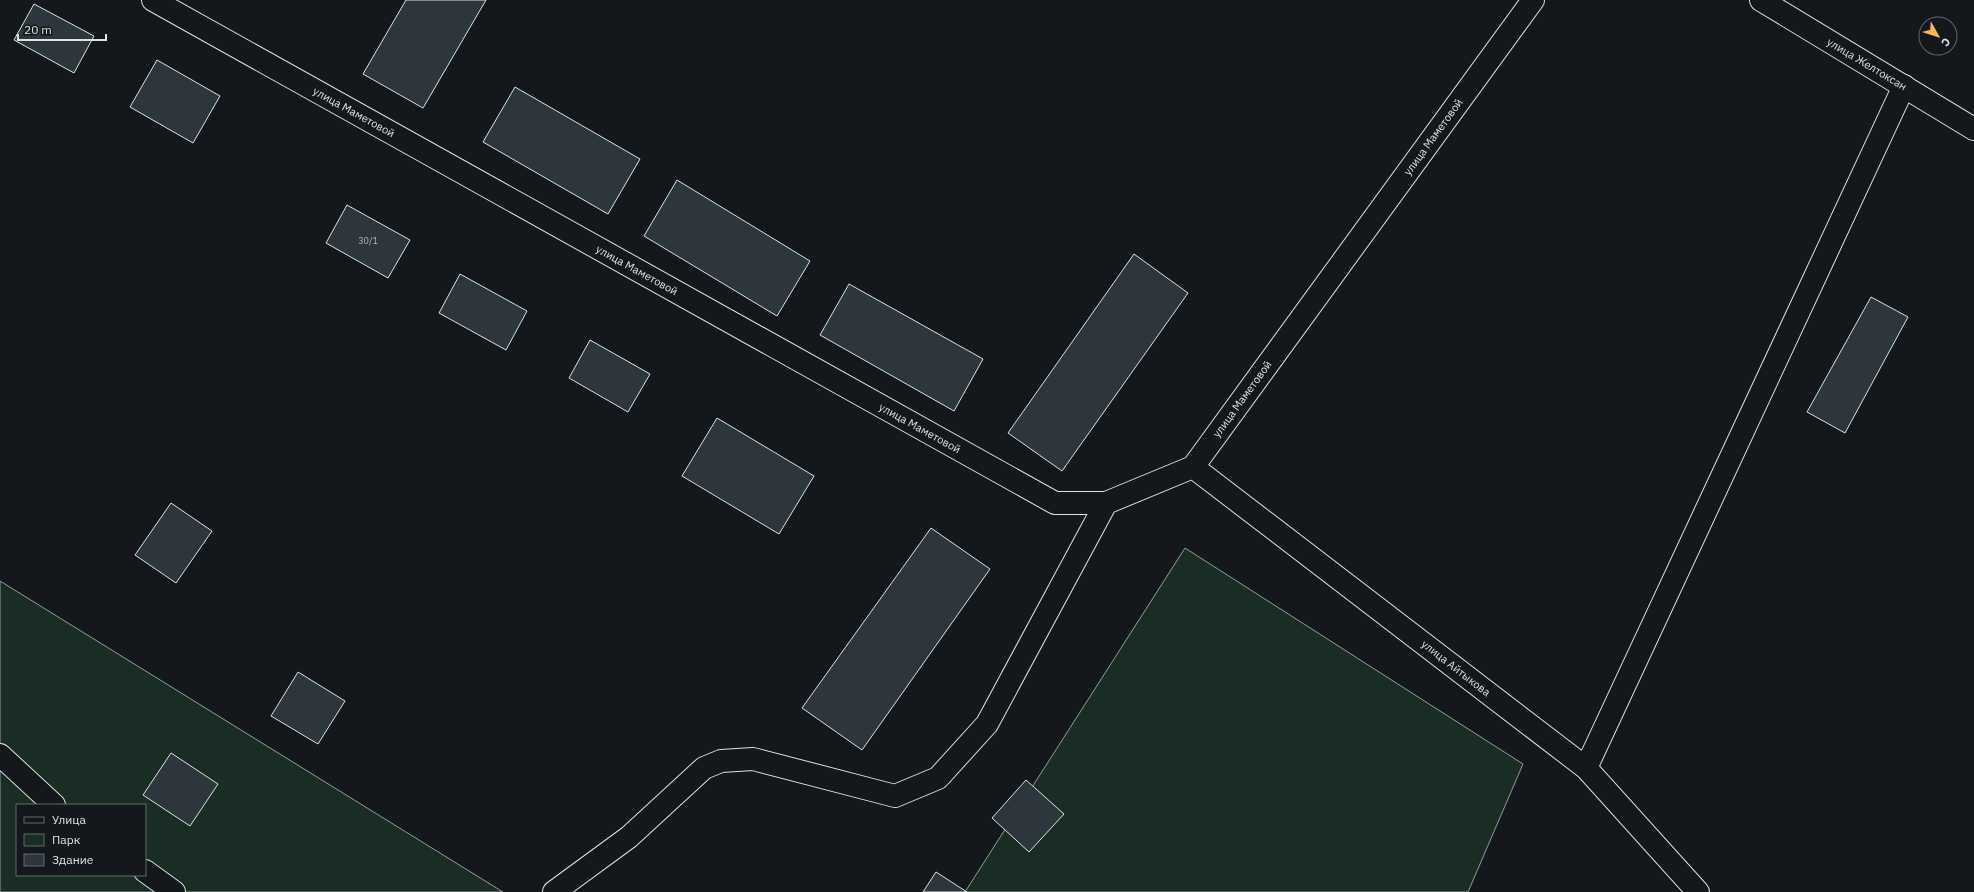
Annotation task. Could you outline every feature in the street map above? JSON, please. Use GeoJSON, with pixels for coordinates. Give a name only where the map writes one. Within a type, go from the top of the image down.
{"type":"FeatureCollection","features":[{"type":"Feature","properties":{"kind":"street","name":"улица Маметовой"},"geometry":{"type":"LineString","coordinates":[[153,0],[1055,503],[1106,503],[1193,467],[1533,0]]}},
{"type":"Feature","properties":{"kind":"street","name":"улица Желтоксан"},"geometry":{"type":"LineString","coordinates":[[1761,0],[1974,129]]}},
{"type":"Feature","properties":{"kind":"street"},"geometry":{"type":"LineString","coordinates":[[1586,768],[1904,86]]}},
{"type":"Feature","properties":{"kind":"street","name":"улица Айтыкова"},"geometry":{"type":"LineString","coordinates":[[1193,467],[1586,768],[1698,892]]}},
{"type":"Feature","properties":{"kind":"street"},"geometry":{"type":"LineString","coordinates":[[554,892],[629,837],[704,768],[721,761],[753,759],[895,796],[938,778],[987,724],[1106,503]]}},
{"type":"Feature","properties":{"kind":"street"},"geometry":{"type":"LineString","coordinates":[[0,756],[53,804]]}},
{"type":"Feature","properties":{"kind":"street"},"geometry":{"type":"LineString","coordinates":[[146,872],[174,892]]}},
{"type":"Feature","properties":{"kind":"green space"},"geometry":{"type":"Polygon","coordinates":[[[1185,548],[1523,764],[1468,892],[965,892],[1185,548]]]}},
{"type":"Feature","properties":{"kind":"green space"},"geometry":{"type":"Polygon","coordinates":[[[0,581],[503,892],[0,892],[0,581]]]}},
{"type":"Feature","properties":{"kind":"building"},"geometry":{"type":"Polygon","coordinates":[[[406,0],[486,0],[423,108],[363,74],[406,0]]]}},
{"type":"Feature","properties":{"kind":"building"},"geometry":{"type":"Polygon","coordinates":[[[34,4],[94,36],[74,73],[14,40],[34,4]]]}},
{"type":"Feature","properties":{"kind":"building"},"geometry":{"type":"Polygon","coordinates":[[[157,60],[220,96],[193,143],[130,107],[157,60]]]}},
{"type":"Feature","properties":{"kind":"building"},"geometry":{"type":"Polygon","coordinates":[[[515,87],[640,159],[608,214],[483,142],[515,87]]]}},
{"type":"Feature","properties":{"kind":"building"},"geometry":{"type":"Polygon","coordinates":[[[677,180],[810,261],[777,316],[644,236],[677,180]]]}},
{"type":"Feature","properties":{"kind":"building"},"geometry":{"type":"Polygon","coordinates":[[[347,205],[410,240],[388,278],[326,243],[347,205]]]}},
{"type":"Feature","properties":{"kind":"building"},"geometry":{"type":"Polygon","coordinates":[[[1134,254],[1188,293],[1062,471],[1008,433],[1134,254]]]}},
{"type":"Feature","properties":{"kind":"building"},"geometry":{"type":"Polygon","coordinates":[[[460,274],[527,311],[506,350],[439,313],[460,274]]]}},
{"type":"Feature","properties":{"kind":"building"},"geometry":{"type":"Polygon","coordinates":[[[849,284],[983,359],[954,411],[820,335],[849,284]]]}},
{"type":"Feature","properties":{"kind":"building"},"geometry":{"type":"Polygon","coordinates":[[[1871,297],[1908,317],[1845,433],[1807,412],[1871,297]]]}},
{"type":"Feature","properties":{"kind":"building"},"geometry":{"type":"Polygon","coordinates":[[[590,340],[650,374],[628,412],[569,378],[590,340]]]}},
{"type":"Feature","properties":{"kind":"building"},"geometry":{"type":"Polygon","coordinates":[[[717,418],[814,476],[779,534],[682,476],[717,418]]]}},
{"type":"Feature","properties":{"kind":"building"},"geometry":{"type":"Polygon","coordinates":[[[171,503],[212,531],[176,583],[135,555],[171,503]]]}},
{"type":"Feature","properties":{"kind":"building"},"geometry":{"type":"Polygon","coordinates":[[[931,528],[990,569],[862,750],[802,708],[931,528]]]}},
{"type":"Feature","properties":{"kind":"building"},"geometry":{"type":"Polygon","coordinates":[[[298,672],[345,701],[318,744],[271,716],[298,672]]]}},
{"type":"Feature","properties":{"kind":"building"},"geometry":{"type":"Polygon","coordinates":[[[171,753],[218,784],[190,826],[143,795],[171,753]]]}},
{"type":"Feature","properties":{"kind":"building"},"geometry":{"type":"Polygon","coordinates":[[[1026,780],[1064,814],[1029,852],[992,818],[1026,780]]]}},
{"type":"Feature","properties":{"kind":"building"},"geometry":{"type":"Polygon","coordinates":[[[936,872],[967,892],[923,892],[936,872]]]}}]}
